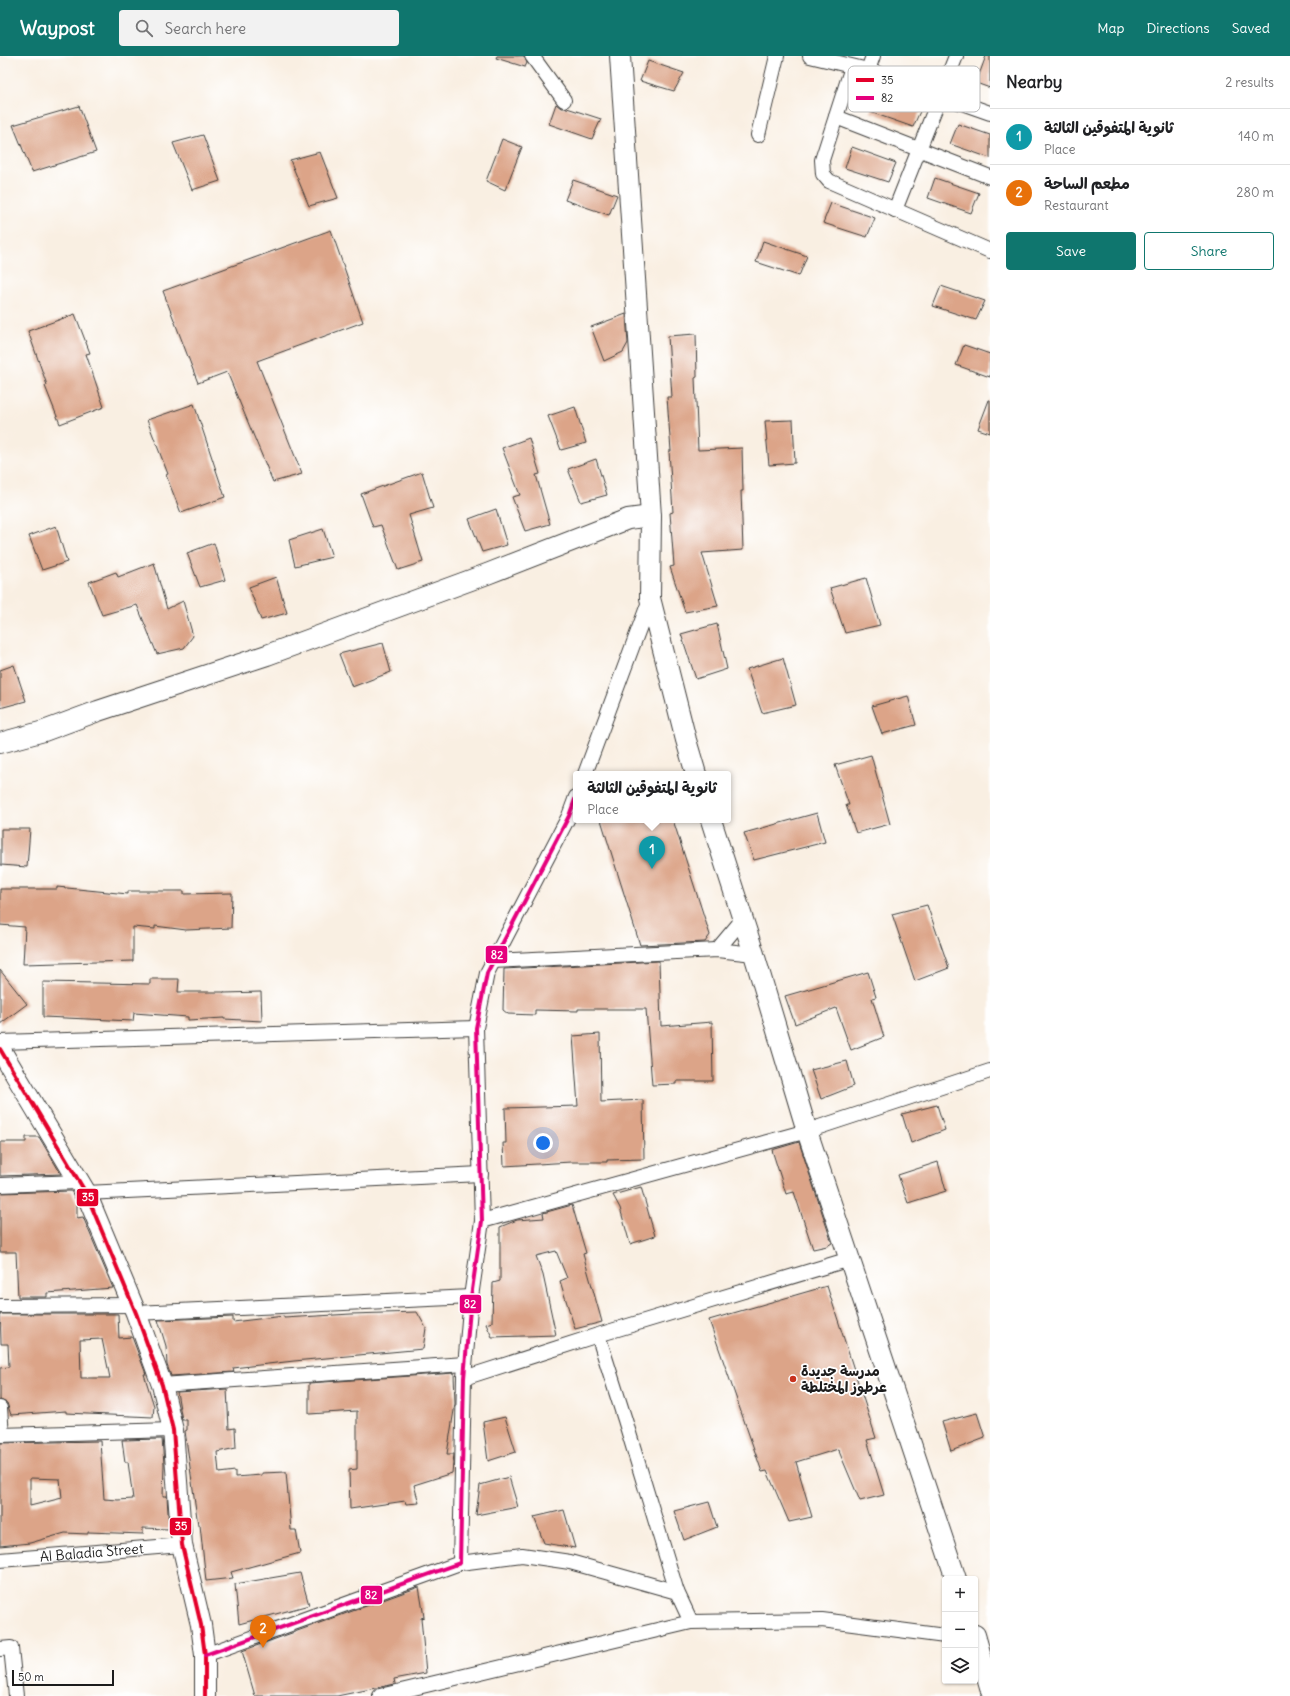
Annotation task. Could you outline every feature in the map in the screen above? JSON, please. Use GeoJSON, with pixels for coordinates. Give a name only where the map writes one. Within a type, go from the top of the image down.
{"type":"FeatureCollection","features":[{"type":"Feature","properties":{"kind":"street"},"geometry":{"type":"LineString","coordinates":[[532,56],[564,100]]}},
{"type":"Feature","properties":{"kind":"street"},"geometry":{"type":"LineString","coordinates":[[620,56],[651,516],[650,598],[695,771]]}},
{"type":"Feature","properties":{"kind":"street"},"geometry":{"type":"LineString","coordinates":[[758,136],[777,56]]}},
{"type":"Feature","properties":{"kind":"street"},"geometry":{"type":"LineString","coordinates":[[810,56],[848,66]]}},
{"type":"Feature","properties":{"kind":"street"},"geometry":{"type":"LineString","coordinates":[[869,66],[873,56]]}},
{"type":"Feature","properties":{"kind":"street"},"geometry":{"type":"LineString","coordinates":[[952,66],[956,56]]}},
{"type":"Feature","properties":{"kind":"street"},"geometry":{"type":"LineString","coordinates":[[848,80],[822,160],[824,174],[829,181],[990,249]]}},
{"type":"Feature","properties":{"kind":"street"},"geometry":{"type":"LineString","coordinates":[[980,110],[990,113]]}},
{"type":"Feature","properties":{"kind":"street"},"geometry":{"type":"LineString","coordinates":[[896,210],[934,112]]}},
{"type":"Feature","properties":{"kind":"street"},"geometry":{"type":"LineString","coordinates":[[836,117],[990,177]]}},
{"type":"Feature","properties":{"kind":"street"},"geometry":{"type":"LineString","coordinates":[[0,743],[44,731],[98,710],[267,655],[480,577],[628,519],[651,516]]}},
{"type":"Feature","properties":{"kind":"street"},"geometry":{"type":"LineString","coordinates":[[586,771],[650,598]]}},
{"type":"Feature","properties":{"kind":"street"},"geometry":{"type":"LineString","coordinates":[[460,1563],[464,1378],[471,1297],[482,1221],[476,1028],[486,972],[569,816],[573,805]]}},
{"type":"Feature","properties":{"kind":"street"},"geometry":{"type":"LineString","coordinates":[[712,823],[754,954],[807,1131],[955,1576]]}},
{"type":"Feature","properties":{"kind":"street"},"geometry":{"type":"LineString","coordinates":[[717,950],[743,919]]}},
{"type":"Feature","properties":{"kind":"street"},"geometry":{"type":"LineString","coordinates":[[492,960],[717,950],[754,954]]}},
{"type":"Feature","properties":{"kind":"street"},"geometry":{"type":"LineString","coordinates":[[0,1042],[476,1028]]}},
{"type":"Feature","properties":{"kind":"street"},"geometry":{"type":"LineString","coordinates":[[0,1049],[82,1187],[134,1309],[162,1385],[173,1430],[182,1545],[200,1625],[205,1655],[205,1696]]}},
{"type":"Feature","properties":{"kind":"street"},"geometry":{"type":"LineString","coordinates":[[482,1221],[807,1131],[990,1071]]}},
{"type":"Feature","properties":{"kind":"street"},"geometry":{"type":"LineString","coordinates":[[0,1185],[82,1187],[481,1174]]}},
{"type":"Feature","properties":{"kind":"street"},"geometry":{"type":"LineString","coordinates":[[464,1378],[598,1335],[850,1259]]}},
{"type":"Feature","properties":{"kind":"street"},"geometry":{"type":"LineString","coordinates":[[0,1306],[134,1309],[471,1297]]}},
{"type":"Feature","properties":{"kind":"street"},"geometry":{"type":"LineString","coordinates":[[598,1335],[677,1592],[691,1622]]}},
{"type":"Feature","properties":{"kind":"street"},"geometry":{"type":"LineString","coordinates":[[162,1385],[465,1364]]}},
{"type":"Feature","properties":{"kind":"street"},"geometry":{"type":"LineString","coordinates":[[0,1408],[1,1435],[173,1430]]}},
{"type":"Feature","properties":{"kind":"street","name":"Al Baladia Street"},"geometry":{"type":"LineString","coordinates":[[0,1560],[182,1545]]}},
{"type":"Feature","properties":{"kind":"street"},"geometry":{"type":"LineString","coordinates":[[205,1655],[460,1563],[522,1555],[570,1562],[677,1592]]}},
{"type":"Feature","properties":{"kind":"street"},"geometry":{"type":"LineString","coordinates":[[380,1696],[691,1622],[822,1620],[942,1636]]}},
{"type":"Feature","properties":{"kind":"street"},"geometry":{"type":"LineString","coordinates":[[979,1642],[990,1688]]}},
{"type":"Feature","properties":{"kind":"street"},"geometry":{"type":"LineString","coordinates":[[0,1649],[11,1648],[16,1696]]}},
{"type":"Feature","properties":{"kind":"building"},"geometry":{"type":"Polygon","coordinates":[[[497,56],[524,56],[527,63],[525,67],[496,58],[497,56]]]}},
{"type":"Feature","properties":{"kind":"building"},"geometry":{"type":"Polygon","coordinates":[[[986,56],[990,56],[990,88],[980,84],[980,72],[986,56]]]}},
{"type":"Feature","properties":{"kind":"building"},"geometry":{"type":"Polygon","coordinates":[[[648,61],[684,73],[674,91],[640,81],[648,61]]]}},
{"type":"Feature","properties":{"kind":"building"},"geometry":{"type":"Polygon","coordinates":[[[556,104],[561,108],[567,108],[601,119],[592,139],[549,124],[556,104]]]}},
{"type":"Feature","properties":{"kind":"building"},"geometry":{"type":"Polygon","coordinates":[[[79,106],[96,152],[32,172],[13,125],[79,106]]]}},
{"type":"Feature","properties":{"kind":"building"},"geometry":{"type":"Polygon","coordinates":[[[870,112],[920,112],[913,127],[870,112]]]}},
{"type":"Feature","properties":{"kind":"building"},"geometry":{"type":"Polygon","coordinates":[[[958,124],[990,135],[990,158],[950,144],[958,124]]]}},
{"type":"Feature","properties":{"kind":"building"},"geometry":{"type":"Polygon","coordinates":[[[203,135],[220,181],[192,190],[173,143],[203,135]]]}},
{"type":"Feature","properties":{"kind":"building"},"geometry":{"type":"Polygon","coordinates":[[[502,139],[522,147],[505,190],[486,181],[502,139]]]}},
{"type":"Feature","properties":{"kind":"building"},"geometry":{"type":"Polygon","coordinates":[[[852,147],[896,163],[888,182],[845,168],[852,147]]]}},
{"type":"Feature","properties":{"kind":"building"},"geometry":{"type":"Polygon","coordinates":[[[320,152],[338,198],[309,206],[290,160],[320,152]]]}},
{"type":"Feature","properties":{"kind":"building"},"geometry":{"type":"Polygon","coordinates":[[[935,178],[979,193],[971,213],[928,198],[935,178]]]}},
{"type":"Feature","properties":{"kind":"building"},"geometry":{"type":"Polygon","coordinates":[[[573,180],[617,195],[609,215],[565,200],[573,180]]]}},
{"type":"Feature","properties":{"kind":"building"},"geometry":{"type":"Polygon","coordinates":[[[831,203],[875,218],[867,237],[823,223],[831,203]]]}},
{"type":"Feature","properties":{"kind":"building"},"geometry":{"type":"Polygon","coordinates":[[[331,230],[363,322],[257,361],[302,474],[273,482],[227,372],[198,383],[163,291],[331,230]]]}},
{"type":"Feature","properties":{"kind":"building"},"geometry":{"type":"Polygon","coordinates":[[[763,241],[807,256],[799,276],[756,262],[763,241]]]}},
{"type":"Feature","properties":{"kind":"building"},"geometry":{"type":"Polygon","coordinates":[[[941,286],[985,301],[976,320],[933,306],[941,286]]]}},
{"type":"Feature","properties":{"kind":"building"},"geometry":{"type":"Polygon","coordinates":[[[75,314],[90,353],[86,354],[104,407],[60,424],[45,386],[47,385],[28,331],[75,314]]]}},
{"type":"Feature","properties":{"kind":"building"},"geometry":{"type":"Polygon","coordinates":[[[626,314],[628,343],[623,352],[604,361],[591,327],[626,314]]]}},
{"type":"Feature","properties":{"kind":"building"},"geometry":{"type":"Polygon","coordinates":[[[696,334],[697,377],[695,378],[698,450],[742,448],[743,491],[741,491],[743,550],[702,553],[718,606],[685,612],[670,567],[674,566],[670,513],[673,512],[667,397],[672,397],[668,336],[696,334]]]}},
{"type":"Feature","properties":{"kind":"building"},"geometry":{"type":"Polygon","coordinates":[[[964,345],[990,354],[990,377],[956,365],[964,345]]]}},
{"type":"Feature","properties":{"kind":"building"},"geometry":{"type":"Polygon","coordinates":[[[990,400],[990,433],[978,429],[990,400]]]}},
{"type":"Feature","properties":{"kind":"building"},"geometry":{"type":"Polygon","coordinates":[[[194,404],[225,497],[181,513],[147,420],[194,404]]]}},
{"type":"Feature","properties":{"kind":"building"},"geometry":{"type":"Polygon","coordinates":[[[575,407],[586,443],[561,450],[548,416],[575,407]]]}},
{"type":"Feature","properties":{"kind":"building"},"geometry":{"type":"Polygon","coordinates":[[[793,420],[795,463],[769,465],[765,421],[793,420]]]}},
{"type":"Feature","properties":{"kind":"building"},"geometry":{"type":"Polygon","coordinates":[[[529,438],[540,474],[536,475],[550,524],[525,531],[512,497],[520,495],[502,448],[529,438]]]}},
{"type":"Feature","properties":{"kind":"building"},"geometry":{"type":"Polygon","coordinates":[[[596,459],[607,495],[581,502],[568,469],[596,459]]]}},
{"type":"Feature","properties":{"kind":"building"},"geometry":{"type":"Polygon","coordinates":[[[422,472],[433,508],[409,515],[423,562],[398,570],[381,525],[373,527],[361,494],[422,472]]]}},
{"type":"Feature","properties":{"kind":"building"},"geometry":{"type":"Polygon","coordinates":[[[496,509],[507,545],[482,552],[469,519],[496,509]]]}},
{"type":"Feature","properties":{"kind":"building"},"geometry":{"type":"Polygon","coordinates":[[[56,526],[67,562],[42,570],[29,536],[56,526]]]}},
{"type":"Feature","properties":{"kind":"building"},"geometry":{"type":"Polygon","coordinates":[[[323,529],[332,557],[295,566],[289,540],[323,529]]]}},
{"type":"Feature","properties":{"kind":"building"},"geometry":{"type":"Polygon","coordinates":[[[214,543],[225,580],[200,587],[187,553],[214,543]]]}},
{"type":"Feature","properties":{"kind":"building"},"geometry":{"type":"Polygon","coordinates":[[[154,563],[167,609],[183,601],[193,636],[184,648],[157,654],[137,605],[102,615],[89,582],[116,572],[118,577],[154,563]]]}},
{"type":"Feature","properties":{"kind":"building"},"geometry":{"type":"Polygon","coordinates":[[[276,577],[287,613],[261,620],[249,587],[276,577]]]}},
{"type":"Feature","properties":{"kind":"building"},"geometry":{"type":"Polygon","coordinates":[[[866,578],[880,625],[845,633],[830,588],[866,578]]]}},
{"type":"Feature","properties":{"kind":"building"},"geometry":{"type":"Polygon","coordinates":[[[717,624],[727,669],[696,679],[681,634],[717,624]]]}},
{"type":"Feature","properties":{"kind":"building"},"geometry":{"type":"Polygon","coordinates":[[[383,643],[391,672],[352,687],[339,654],[383,643]]]}},
{"type":"Feature","properties":{"kind":"building"},"geometry":{"type":"Polygon","coordinates":[[[783,658],[796,705],[762,713],[747,669],[783,658]]]}},
{"type":"Feature","properties":{"kind":"building"},"geometry":{"type":"Polygon","coordinates":[[[14,665],[26,701],[0,708],[0,670],[14,665]]]}},
{"type":"Feature","properties":{"kind":"building"},"geometry":{"type":"Polygon","coordinates":[[[908,696],[916,725],[882,734],[872,706],[908,696]]]}},
{"type":"Feature","properties":{"kind":"building"},"geometry":{"type":"Polygon","coordinates":[[[871,755],[890,824],[856,833],[846,805],[849,805],[835,765],[871,755]]]}},
{"type":"Feature","properties":{"kind":"building"},"geometry":{"type":"Polygon","coordinates":[[[817,813],[825,842],[754,860],[744,833],[817,813]]]}},
{"type":"Feature","properties":{"kind":"building"},"geometry":{"type":"Polygon","coordinates":[[[602,823],[674,823],[710,935],[705,942],[640,945],[602,823]]]}},
{"type":"Feature","properties":{"kind":"building"},"geometry":{"type":"Polygon","coordinates":[[[1,829],[30,829],[27,867],[1,865],[1,829]]]}},
{"type":"Feature","properties":{"kind":"building"},"geometry":{"type":"Polygon","coordinates":[[[57,887],[128,894],[128,891],[184,891],[184,894],[232,893],[231,928],[186,930],[155,926],[155,929],[133,927],[133,961],[23,964],[25,927],[0,925],[0,889],[57,889],[57,887]]]}},
{"type":"Feature","properties":{"kind":"building"},"geometry":{"type":"Polygon","coordinates":[[[927,905],[949,968],[915,981],[892,914],[927,905]]]}},
{"type":"Feature","properties":{"kind":"building"},"geometry":{"type":"Polygon","coordinates":[[[659,961],[661,1026],[712,1022],[713,1081],[676,1081],[676,1084],[652,1085],[646,1009],[578,1009],[578,1011],[535,1010],[535,1015],[508,1014],[503,1010],[504,969],[659,961]]]}},
{"type":"Feature","properties":{"kind":"building"},"geometry":{"type":"Polygon","coordinates":[[[0,970],[27,1004],[0,1024],[0,970]]]}},
{"type":"Feature","properties":{"kind":"building"},"geometry":{"type":"Polygon","coordinates":[[[868,972],[876,997],[872,998],[884,1037],[851,1050],[836,1008],[795,1024],[785,996],[868,972]]]}},
{"type":"Feature","properties":{"kind":"building"},"geometry":{"type":"Polygon","coordinates":[[[150,979],[179,979],[178,992],[261,992],[262,1021],[224,1018],[188,1020],[188,1017],[134,1013],[133,1021],[43,1017],[43,982],[150,984],[150,979]]]}},
{"type":"Feature","properties":{"kind":"building"},"geometry":{"type":"Polygon","coordinates":[[[600,1034],[601,1102],[643,1100],[644,1159],[504,1166],[503,1143],[506,1143],[505,1108],[578,1106],[573,1036],[600,1034]]]}},
{"type":"Feature","properties":{"kind":"building"},"geometry":{"type":"Polygon","coordinates":[[[847,1061],[854,1086],[821,1099],[811,1070],[847,1061]]]}},
{"type":"Feature","properties":{"kind":"building"},"geometry":{"type":"Polygon","coordinates":[[[937,1105],[945,1130],[911,1143],[902,1114],[937,1105]]]}},
{"type":"Feature","properties":{"kind":"building"},"geometry":{"type":"Polygon","coordinates":[[[26,1137],[39,1137],[61,1174],[0,1176],[0,1142],[26,1142],[26,1137]]]}},
{"type":"Feature","properties":{"kind":"building"},"geometry":{"type":"Polygon","coordinates":[[[799,1142],[832,1243],[827,1246],[813,1249],[794,1192],[786,1194],[772,1150],[799,1142]]]}},
{"type":"Feature","properties":{"kind":"building"},"geometry":{"type":"Polygon","coordinates":[[[938,1162],[946,1191],[908,1203],[898,1175],[938,1162]]]}},
{"type":"Feature","properties":{"kind":"building"},"geometry":{"type":"Polygon","coordinates":[[[641,1187],[655,1236],[630,1244],[620,1208],[613,1195],[641,1187]]]}},
{"type":"Feature","properties":{"kind":"building"},"geometry":{"type":"Polygon","coordinates":[[[71,1191],[77,1202],[77,1218],[83,1217],[113,1288],[47,1293],[47,1297],[18,1297],[16,1252],[0,1252],[0,1193],[71,1191]]]}},
{"type":"Feature","properties":{"kind":"building"},"geometry":{"type":"Polygon","coordinates":[[[572,1205],[586,1253],[583,1254],[602,1322],[575,1329],[560,1281],[567,1278],[556,1251],[536,1256],[543,1275],[556,1335],[492,1337],[486,1324],[492,1322],[493,1283],[500,1281],[500,1227],[517,1220],[544,1218],[543,1213],[572,1205]]]}},
{"type":"Feature","properties":{"kind":"building","name":"مدرسة جديدة عرطوز المختلطة"},"geometry":{"type":"Polygon","coordinates":[[[827,1286],[876,1438],[867,1440],[884,1495],[860,1501],[838,1449],[796,1462],[812,1517],[789,1522],[767,1471],[762,1472],[709,1320],[827,1286]]]}},
{"type":"Feature","properties":{"kind":"building"},"geometry":{"type":"Polygon","coordinates":[[[417,1312],[426,1328],[423,1349],[233,1368],[234,1372],[171,1376],[167,1365],[166,1346],[158,1320],[233,1317],[233,1322],[284,1316],[284,1318],[417,1312]]]}},
{"type":"Feature","properties":{"kind":"building"},"geometry":{"type":"Polygon","coordinates":[[[0,1314],[118,1314],[119,1338],[132,1337],[146,1374],[144,1374],[154,1406],[153,1417],[66,1413],[66,1411],[11,1415],[7,1403],[0,1400],[0,1368],[9,1367],[8,1344],[1,1344],[0,1314]],[[102,1339],[80,1340],[81,1378],[110,1378],[102,1339]]]}},
{"type":"Feature","properties":{"kind":"building"},"geometry":{"type":"Polygon","coordinates":[[[454,1373],[455,1404],[447,1454],[454,1454],[452,1473],[414,1485],[419,1503],[406,1504],[405,1501],[350,1509],[349,1470],[357,1469],[357,1411],[309,1414],[309,1383],[454,1373]]]}},
{"type":"Feature","properties":{"kind":"building"},"geometry":{"type":"Polygon","coordinates":[[[227,1389],[229,1429],[235,1428],[236,1448],[217,1452],[219,1473],[235,1471],[235,1477],[262,1475],[262,1473],[286,1472],[291,1530],[296,1530],[300,1553],[231,1572],[233,1578],[206,1581],[200,1525],[198,1525],[185,1431],[187,1430],[187,1420],[182,1420],[177,1392],[227,1389]]]}},
{"type":"Feature","properties":{"kind":"building"},"geometry":{"type":"Polygon","coordinates":[[[977,1413],[985,1438],[951,1451],[942,1422],[977,1413]]]}},
{"type":"Feature","properties":{"kind":"building"},"geometry":{"type":"Polygon","coordinates":[[[505,1417],[516,1452],[488,1461],[483,1422],[505,1417]]]}},
{"type":"Feature","properties":{"kind":"building"},"geometry":{"type":"Polygon","coordinates":[[[162,1439],[164,1464],[163,1496],[167,1496],[169,1529],[143,1528],[143,1534],[88,1532],[88,1534],[65,1533],[30,1543],[0,1546],[0,1443],[100,1441],[104,1499],[133,1499],[128,1462],[125,1462],[122,1440],[162,1439]],[[30,1478],[30,1506],[62,1498],[60,1479],[30,1478]]]}},
{"type":"Feature","properties":{"kind":"building"},"geometry":{"type":"Polygon","coordinates":[[[509,1477],[518,1507],[476,1515],[480,1485],[509,1477]]]}},
{"type":"Feature","properties":{"kind":"building"},"geometry":{"type":"Polygon","coordinates":[[[709,1502],[717,1527],[684,1540],[674,1511],[709,1502]]]}},
{"type":"Feature","properties":{"kind":"building"},"geometry":{"type":"Polygon","coordinates":[[[564,1510],[575,1548],[544,1543],[534,1517],[564,1510]]]}},
{"type":"Feature","properties":{"kind":"building"},"geometry":{"type":"Polygon","coordinates":[[[300,1573],[309,1605],[239,1624],[235,1584],[300,1573]]]}},
{"type":"Feature","properties":{"kind":"building"},"geometry":{"type":"Polygon","coordinates":[[[419,1587],[424,1617],[421,1618],[426,1673],[394,1679],[395,1684],[337,1696],[255,1696],[242,1651],[419,1587]]]}},
{"type":"Feature","properties":{"kind":"transit line","name":"82"},"geometry":{"type":"LineString","coordinates":[[205,1655],[460,1563],[464,1378],[471,1297],[482,1221],[476,1028],[487,973],[569,816],[573,805]]}},
{"type":"Feature","properties":{"kind":"transit line","name":"35"},"geometry":{"type":"LineString","coordinates":[[0,1049],[86,1193],[136,1313],[162,1385],[173,1430],[182,1545],[201,1625],[205,1655],[205,1696]]}},
{"type":"Feature","properties":{"kind":"place","name":"ثانوية المتفوقين الثالثة"},"geometry":{"type":"Point","coordinates":[652,869]}},
{"type":"Feature","properties":{"kind":"place","name":"مدرسة جديدة عرطوز المختلطة"},"geometry":{"type":"Point","coordinates":[793,1379]}},
{"type":"Feature","properties":{"kind":"place","name":"مطعم الساحة"},"geometry":{"type":"Point","coordinates":[263,1648]}}]}
